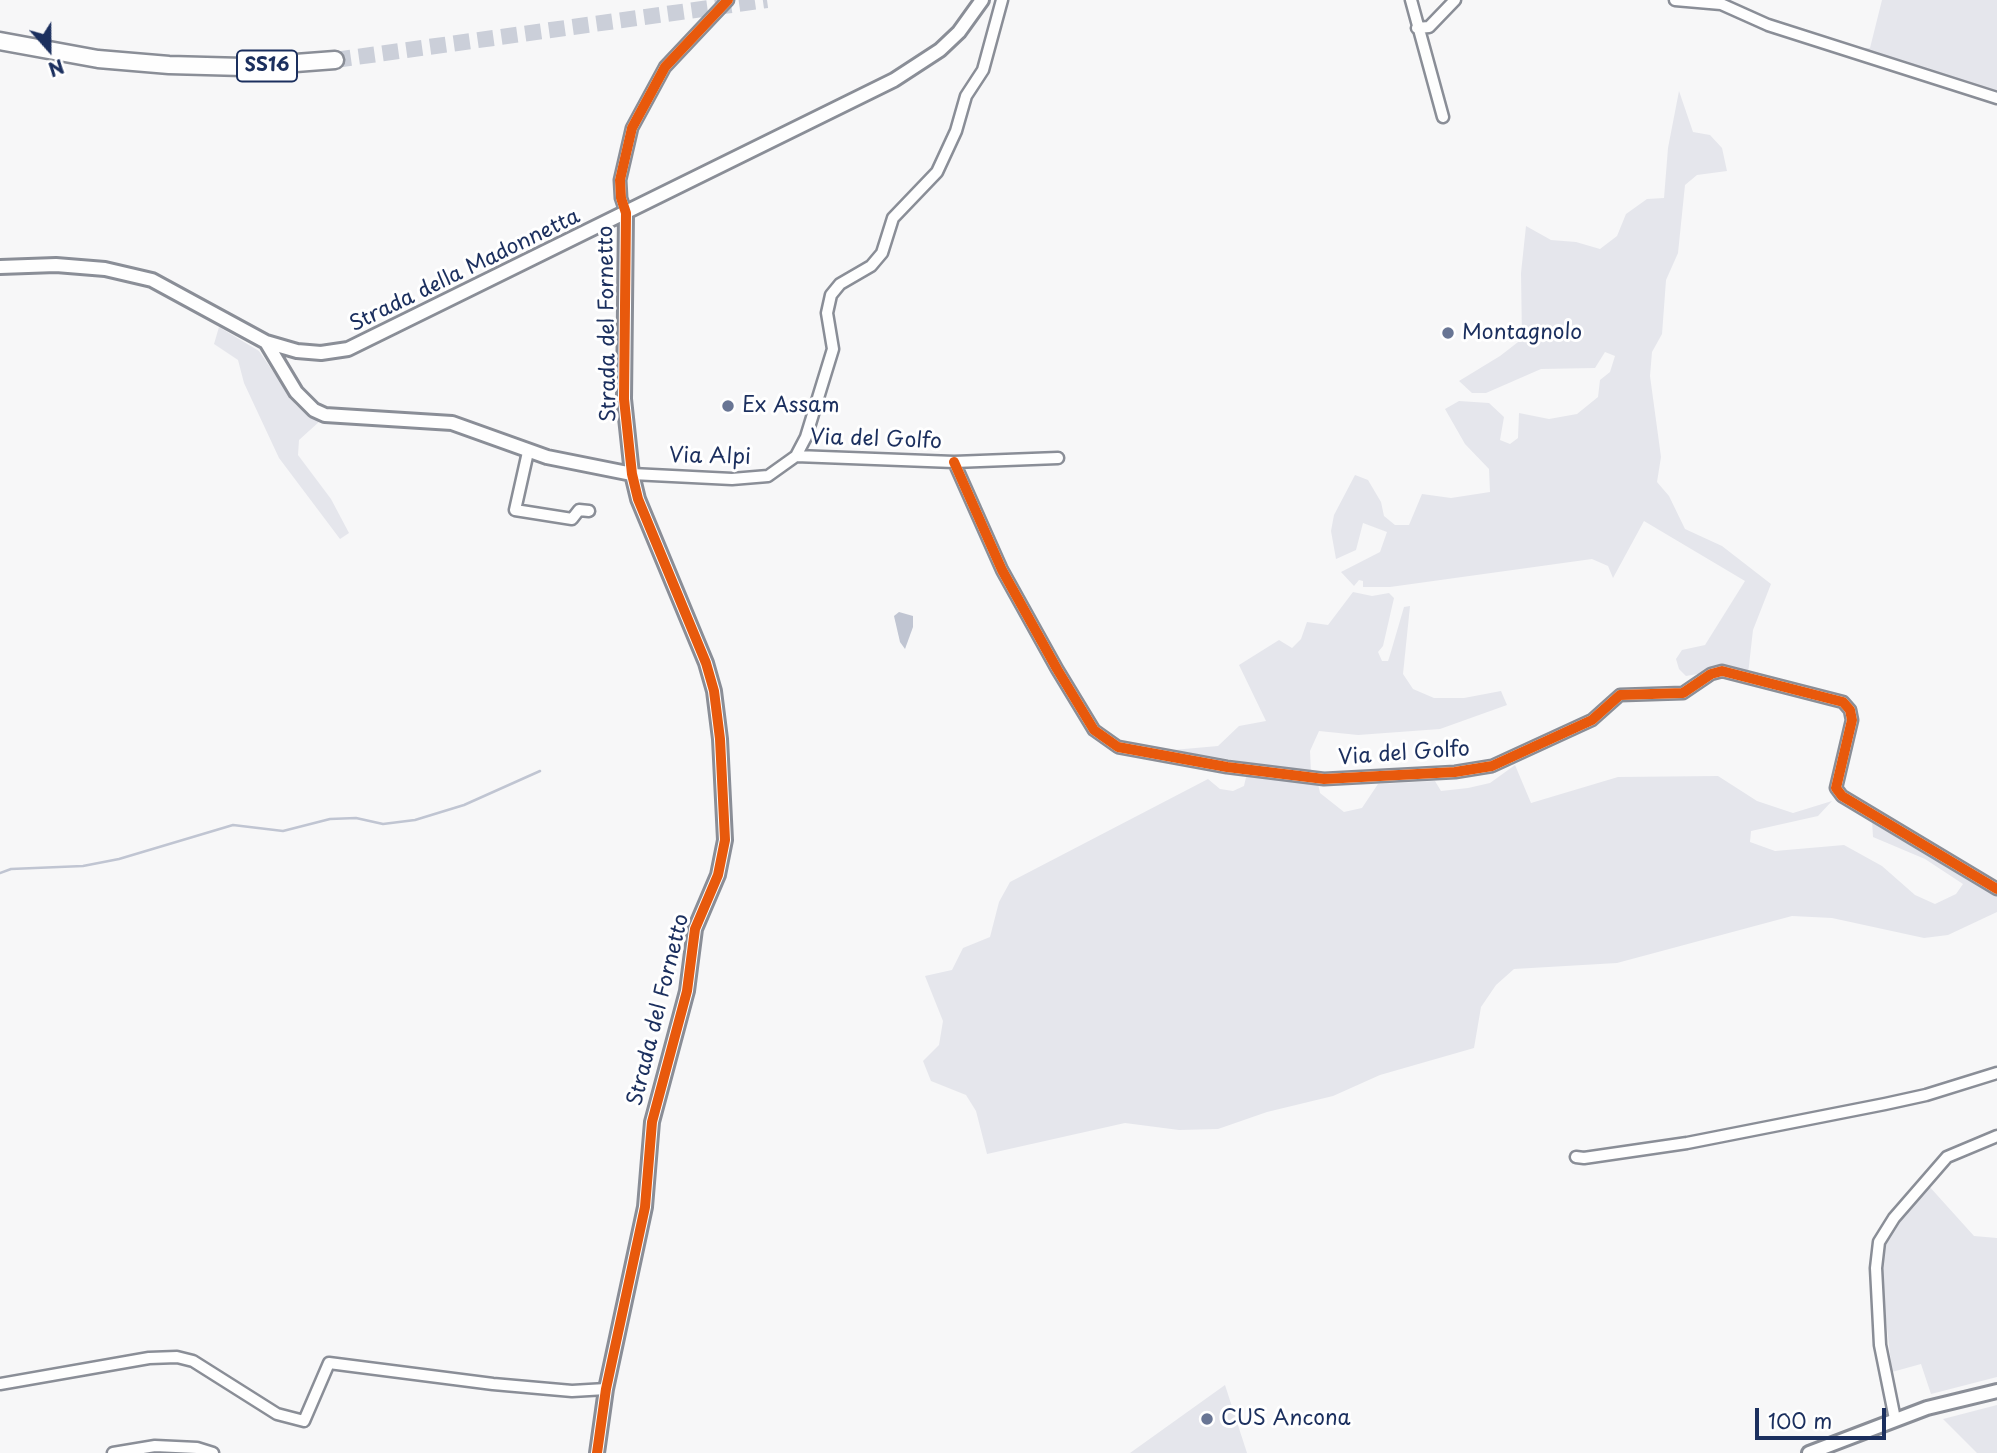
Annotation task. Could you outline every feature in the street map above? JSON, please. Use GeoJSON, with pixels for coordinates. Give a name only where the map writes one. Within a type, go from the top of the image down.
{"type":"FeatureCollection","features":[{"type":"Feature","properties":{"kind":"highway","name":"SS16"},"geometry":{"type":"LineString","coordinates":[[0,41],[98,59],[199,67],[243,67],[335,60]]}},
{"type":"Feature","properties":{"kind":"street"},"geometry":{"type":"LineString","coordinates":[[626,213],[621,198],[620,180],[632,128],[664,67],[727,0]]}},
{"type":"Feature","properties":{"kind":"street","name":"Strada della Madonnetta"},"geometry":{"type":"LineString","coordinates":[[0,267],[56,265],[105,269],[152,280],[266,342],[297,351],[321,353],[348,349],[920,65],[959,33],[982,0]]}},
{"type":"Feature","properties":{"kind":"street"},"geometry":{"type":"LineString","coordinates":[[796,456],[806,437],[833,349],[827,313],[831,295],[840,284],[877,259],[882,253],[893,218],[937,172],[956,131],[966,96],[983,70],[1002,0]]}},
{"type":"Feature","properties":{"kind":"street"},"geometry":{"type":"LineString","coordinates":[[1411,0],[1443,117]]}},
{"type":"Feature","properties":{"kind":"street"},"geometry":{"type":"LineString","coordinates":[[1417,28],[1429,27],[1455,0]]}},
{"type":"Feature","properties":{"kind":"street"},"geometry":{"type":"LineString","coordinates":[[1675,0],[1721,4],[1768,25],[1997,98]]}},
{"type":"Feature","properties":{"kind":"street","name":"Strada del Fornetto"},"geometry":{"type":"LineString","coordinates":[[597,1453],[606,1390],[645,1207],[652,1122],[684,1001],[695,929],[718,875],[725,841],[720,740],[714,691],[706,663],[638,499],[632,474],[624,399],[626,213]]}},
{"type":"Feature","properties":{"kind":"street","name":"Via Alpi"},"geometry":{"type":"LineString","coordinates":[[266,342],[296,392],[314,411],[348,418],[409,418],[452,423],[528,452],[632,474],[732,479],[768,476],[796,456]]}},
{"type":"Feature","properties":{"kind":"street"},"geometry":{"type":"LineString","coordinates":[[528,452],[515,509],[572,519],[579,510],[589,512]]}},
{"type":"Feature","properties":{"kind":"street","name":"Via del Golfo"},"geometry":{"type":"LineString","coordinates":[[796,456],[954,462],[1058,458]]}},
{"type":"Feature","properties":{"kind":"street","name":"Via del Golfo"},"geometry":{"type":"LineString","coordinates":[[954,462],[1002,570],[1057,668],[1094,730],[1118,747],[1227,767],[1324,779],[1455,772],[1492,766],[1592,720],[1620,695],[1683,694],[1711,674],[1721,671],[1843,702],[1850,710],[1852,720],[1836,788],[1842,796],[1997,889]]}},
{"type":"Feature","properties":{"kind":"street"},"geometry":{"type":"LineString","coordinates":[[1576,1157],[1687,1143],[1926,1096],[1997,1073]]}},
{"type":"Feature","properties":{"kind":"street"},"geometry":{"type":"LineString","coordinates":[[1895,1419],[1880,1345],[1876,1268],[1879,1242],[1895,1218],[1947,1157],[1997,1136]]}},
{"type":"Feature","properties":{"kind":"street"},"geometry":{"type":"LineString","coordinates":[[0,1384],[149,1358],[177,1357],[193,1361],[277,1414],[304,1421],[329,1363],[493,1384],[572,1391],[606,1390]]}},
{"type":"Feature","properties":{"kind":"street"},"geometry":{"type":"LineString","coordinates":[[1809,1453],[1895,1419],[1997,1391]]}},
{"type":"Feature","properties":{"kind":"street"},"geometry":{"type":"LineString","coordinates":[[113,1453],[155,1446],[197,1448],[213,1453]]}},
{"type":"Feature","properties":{"kind":"shaded area"},"geometry":{"type":"Polygon","coordinates":[[[1882,0],[1997,0],[1997,95],[1858,48],[1870,48],[1882,0]]]}},
{"type":"Feature","properties":{"kind":"shaded area"},"geometry":{"type":"Polygon","coordinates":[[[1679,91],[1693,132],[1710,135],[1722,148],[1727,171],[1697,175],[1685,185],[1678,253],[1666,280],[1662,334],[1652,352],[1650,376],[1661,457],[1657,482],[1669,496],[1685,529],[1722,546],[1771,584],[1753,630],[1748,674],[1709,672],[1686,676],[1679,669],[1676,659],[1682,650],[1705,645],[1745,581],[1644,521],[1613,578],[1608,566],[1592,559],[1390,587],[1363,587],[1363,581],[1359,580],[1354,586],[1341,572],[1380,552],[1387,532],[1363,523],[1356,550],[1336,559],[1331,531],[1334,515],[1355,475],[1368,480],[1381,502],[1384,516],[1395,525],[1409,525],[1422,494],[1451,498],[1490,492],[1489,469],[1465,444],[1445,409],[1459,401],[1489,403],[1504,417],[1500,440],[1510,444],[1518,438],[1519,413],[1549,419],[1577,414],[1598,397],[1600,380],[1610,372],[1615,356],[1605,352],[1595,368],[1541,369],[1486,393],[1472,393],[1459,381],[1522,339],[1521,273],[1526,226],[1551,240],[1576,242],[1600,249],[1617,236],[1626,214],[1647,199],[1664,198],[1668,148],[1679,91]]]}},
{"type":"Feature","properties":{"kind":"shaded area"},"geometry":{"type":"Polygon","coordinates":[[[219,327],[259,351],[296,405],[320,421],[299,440],[298,455],[331,499],[349,533],[340,539],[279,458],[244,383],[238,360],[214,344],[219,327]]]}},
{"type":"Feature","properties":{"kind":"shaded area"},"geometry":{"type":"Polygon","coordinates":[[[1353,592],[1372,596],[1389,593],[1394,598],[1383,646],[1378,652],[1382,661],[1388,661],[1404,607],[1410,606],[1403,674],[1413,689],[1434,698],[1464,698],[1501,691],[1507,705],[1440,729],[1358,735],[1319,731],[1310,751],[1311,773],[1173,750],[1218,746],[1239,726],[1266,721],[1239,665],[1279,640],[1292,648],[1301,639],[1307,622],[1328,625],[1353,592]]]}},
{"type":"Feature","properties":{"kind":"shaded area"},"geometry":{"type":"Polygon","coordinates":[[[899,612],[913,616],[913,627],[905,649],[900,642],[894,616],[899,612]]]}},
{"type":"Feature","properties":{"kind":"shaded area"},"geometry":{"type":"Polygon","coordinates":[[[1515,765],[1531,803],[1618,777],[1718,776],[1757,801],[1793,813],[1832,801],[1818,816],[1751,831],[1750,842],[1775,851],[1844,845],[1882,866],[1915,895],[1935,904],[1956,894],[1963,884],[1925,859],[1873,837],[1872,820],[1980,883],[1997,896],[1997,912],[1948,935],[1924,938],[1832,918],[1792,916],[1617,963],[1514,969],[1496,985],[1481,1007],[1474,1048],[1380,1075],[1333,1096],[1267,1112],[1218,1129],[1179,1130],[1125,1123],[987,1154],[976,1111],[966,1095],[931,1081],[923,1061],[939,1045],[943,1021],[925,976],[952,970],[963,948],[990,937],[999,902],[1010,882],[1208,779],[1220,789],[1233,791],[1244,786],[1247,773],[1318,784],[1320,793],[1344,812],[1362,808],[1378,784],[1435,781],[1441,791],[1468,788],[1490,783],[1515,765]]]}},
{"type":"Feature","properties":{"kind":"shaded area"},"geometry":{"type":"Polygon","coordinates":[[[1928,1185],[1974,1236],[1997,1238],[1997,1377],[1931,1394],[1921,1364],[1892,1372],[1880,1266],[1884,1243],[1896,1221],[1928,1185]]]}},
{"type":"Feature","properties":{"kind":"shaded area","name":"CUS Ancona"},"geometry":{"type":"Polygon","coordinates":[[[1225,1385],[1247,1453],[1130,1453],[1225,1385]]]}},
{"type":"Feature","properties":{"kind":"shaded area"},"geometry":{"type":"Polygon","coordinates":[[[1997,1405],[1997,1453],[1977,1453],[1943,1419],[1997,1405]]]}},
{"type":"Feature","properties":{"kind":"waterway"},"geometry":{"type":"LineString","coordinates":[[0,873],[11,869],[83,866],[119,859],[233,825],[283,831],[330,819],[356,818],[383,824],[415,820],[464,805],[540,771]]}},
{"type":"Feature","properties":{"kind":"tunnel"},"geometry":{"type":"LineString","coordinates":[[335,60],[767,0]]}},
{"type":"Feature","properties":{"kind":"cycle path"},"geometry":{"type":"LineString","coordinates":[[597,1453],[606,1389],[645,1207],[652,1122],[687,991],[695,929],[718,875],[725,840],[720,739],[714,691],[706,663],[638,499],[632,474],[624,399],[626,213],[621,198],[620,180],[632,128],[665,67],[728,0]]}},
{"type":"Feature","properties":{"kind":"cycle path"},"geometry":{"type":"LineString","coordinates":[[954,462],[1002,570],[1057,669],[1094,730],[1118,747],[1227,767],[1324,779],[1455,772],[1492,766],[1592,720],[1620,695],[1683,693],[1711,674],[1722,671],[1843,702],[1850,710],[1852,720],[1836,788],[1842,796],[1997,889]]}},
{"type":"Feature","properties":{"kind":"place","name":"Montagnolo"},"geometry":{"type":"Point","coordinates":[1448,333]}},
{"type":"Feature","properties":{"kind":"place","name":"Ex Assam"},"geometry":{"type":"Point","coordinates":[728,406]}},
{"type":"Feature","properties":{"kind":"place","name":"CUS Ancona"},"geometry":{"type":"Point","coordinates":[1207,1419]}}]}
